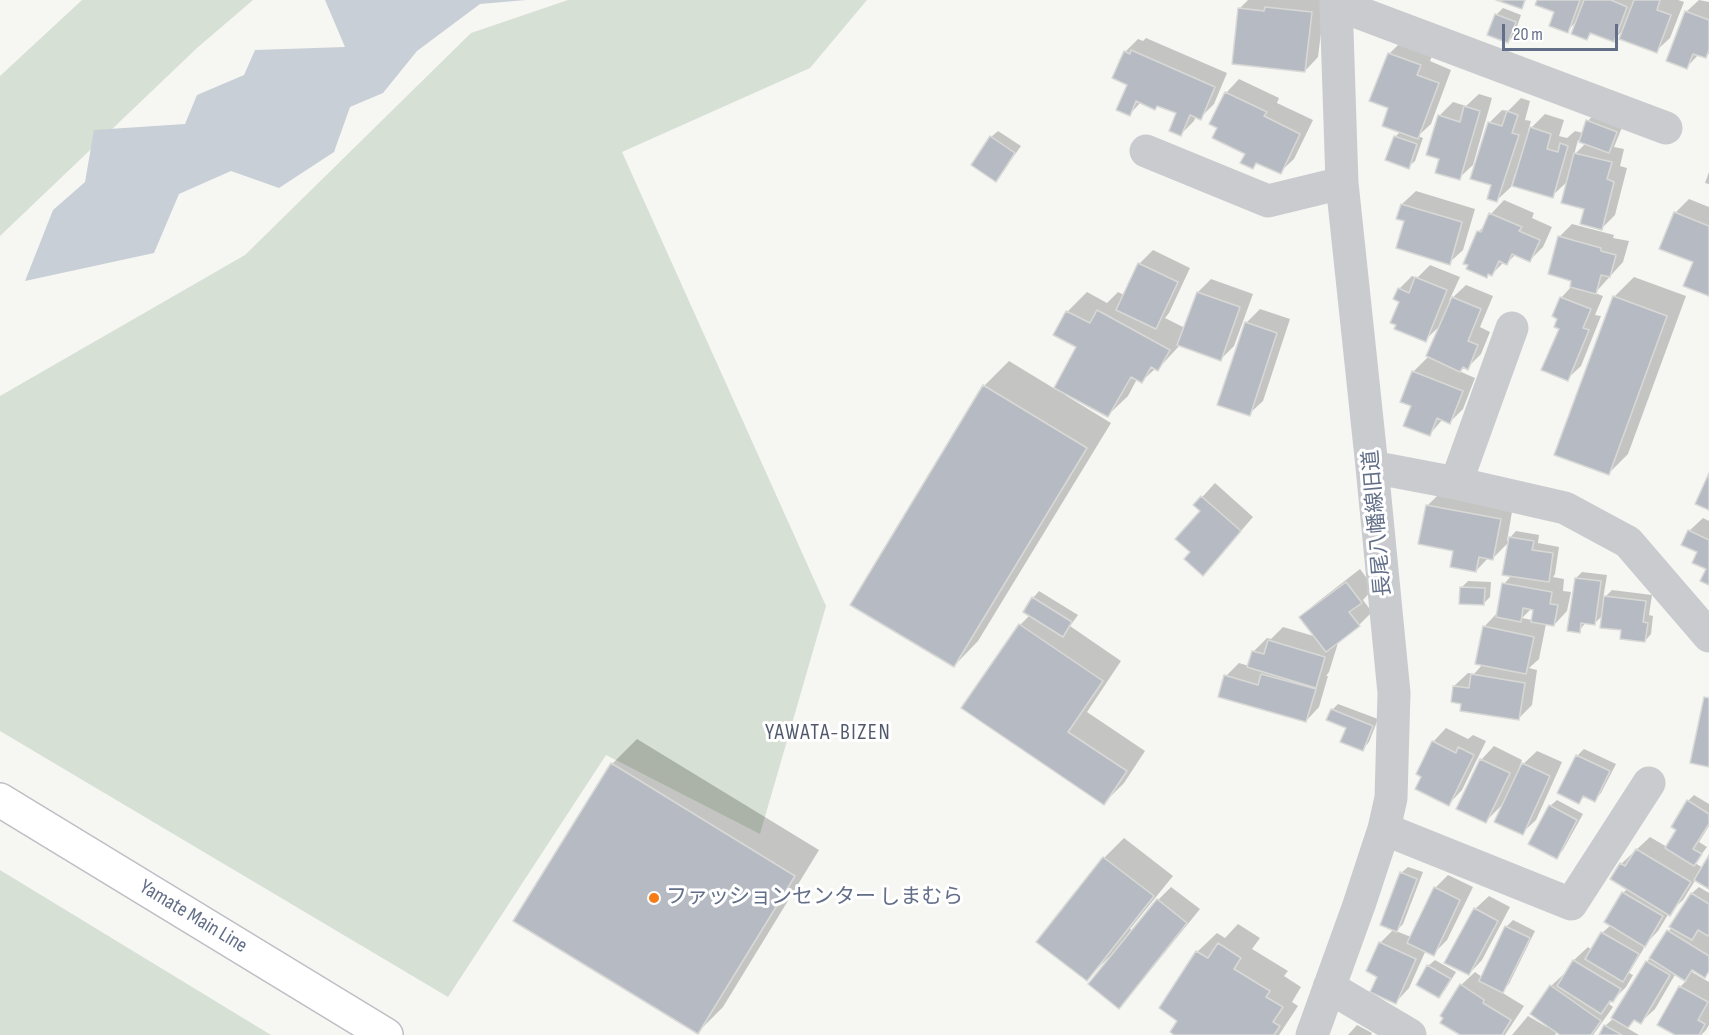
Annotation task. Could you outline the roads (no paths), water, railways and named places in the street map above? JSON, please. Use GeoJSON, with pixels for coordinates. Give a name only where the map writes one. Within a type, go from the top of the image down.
{"type":"FeatureCollection","features":[{"type":"Feature","properties":{"kind":"main road","name":"Yamate Main Line"},"geometry":{"type":"LineString","coordinates":[[0,800],[386,1035]]}},
{"type":"Feature","properties":{"kind":"street"},"geometry":{"type":"LineString","coordinates":[[1336,2],[1666,128]]}},
{"type":"Feature","properties":{"kind":"street","name":"長尾八幡線旧道"},"geometry":{"type":"LineString","coordinates":[[1312,1035],[1384,829],[1391,798],[1394,693],[1342,183],[1336,2]]}},
{"type":"Feature","properties":{"kind":"street"},"geometry":{"type":"LineString","coordinates":[[1146,151],[1268,201],[1342,183]]}},
{"type":"Feature","properties":{"kind":"street"},"geometry":{"type":"LineString","coordinates":[[1456,483],[1512,328]]}},
{"type":"Feature","properties":{"kind":"street"},"geometry":{"type":"LineString","coordinates":[[1372,466],[1565,508],[1628,542],[1709,636]]}},
{"type":"Feature","properties":{"kind":"street"},"geometry":{"type":"LineString","coordinates":[[1384,829],[1571,904],[1649,783]]}},
{"type":"Feature","properties":{"kind":"street"},"geometry":{"type":"LineString","coordinates":[[1329,987],[1410,1035]]}},
{"type":"Feature","properties":{"kind":"place","name":"ファッションセンター しまむら"},"geometry":{"type":"Point","coordinates":[654,898]}},
{"type":"Feature","properties":{"kind":"district","name":"YAWATA-BIZEN"},"geometry":{"type":"Point","coordinates":[828,733]}}]}
